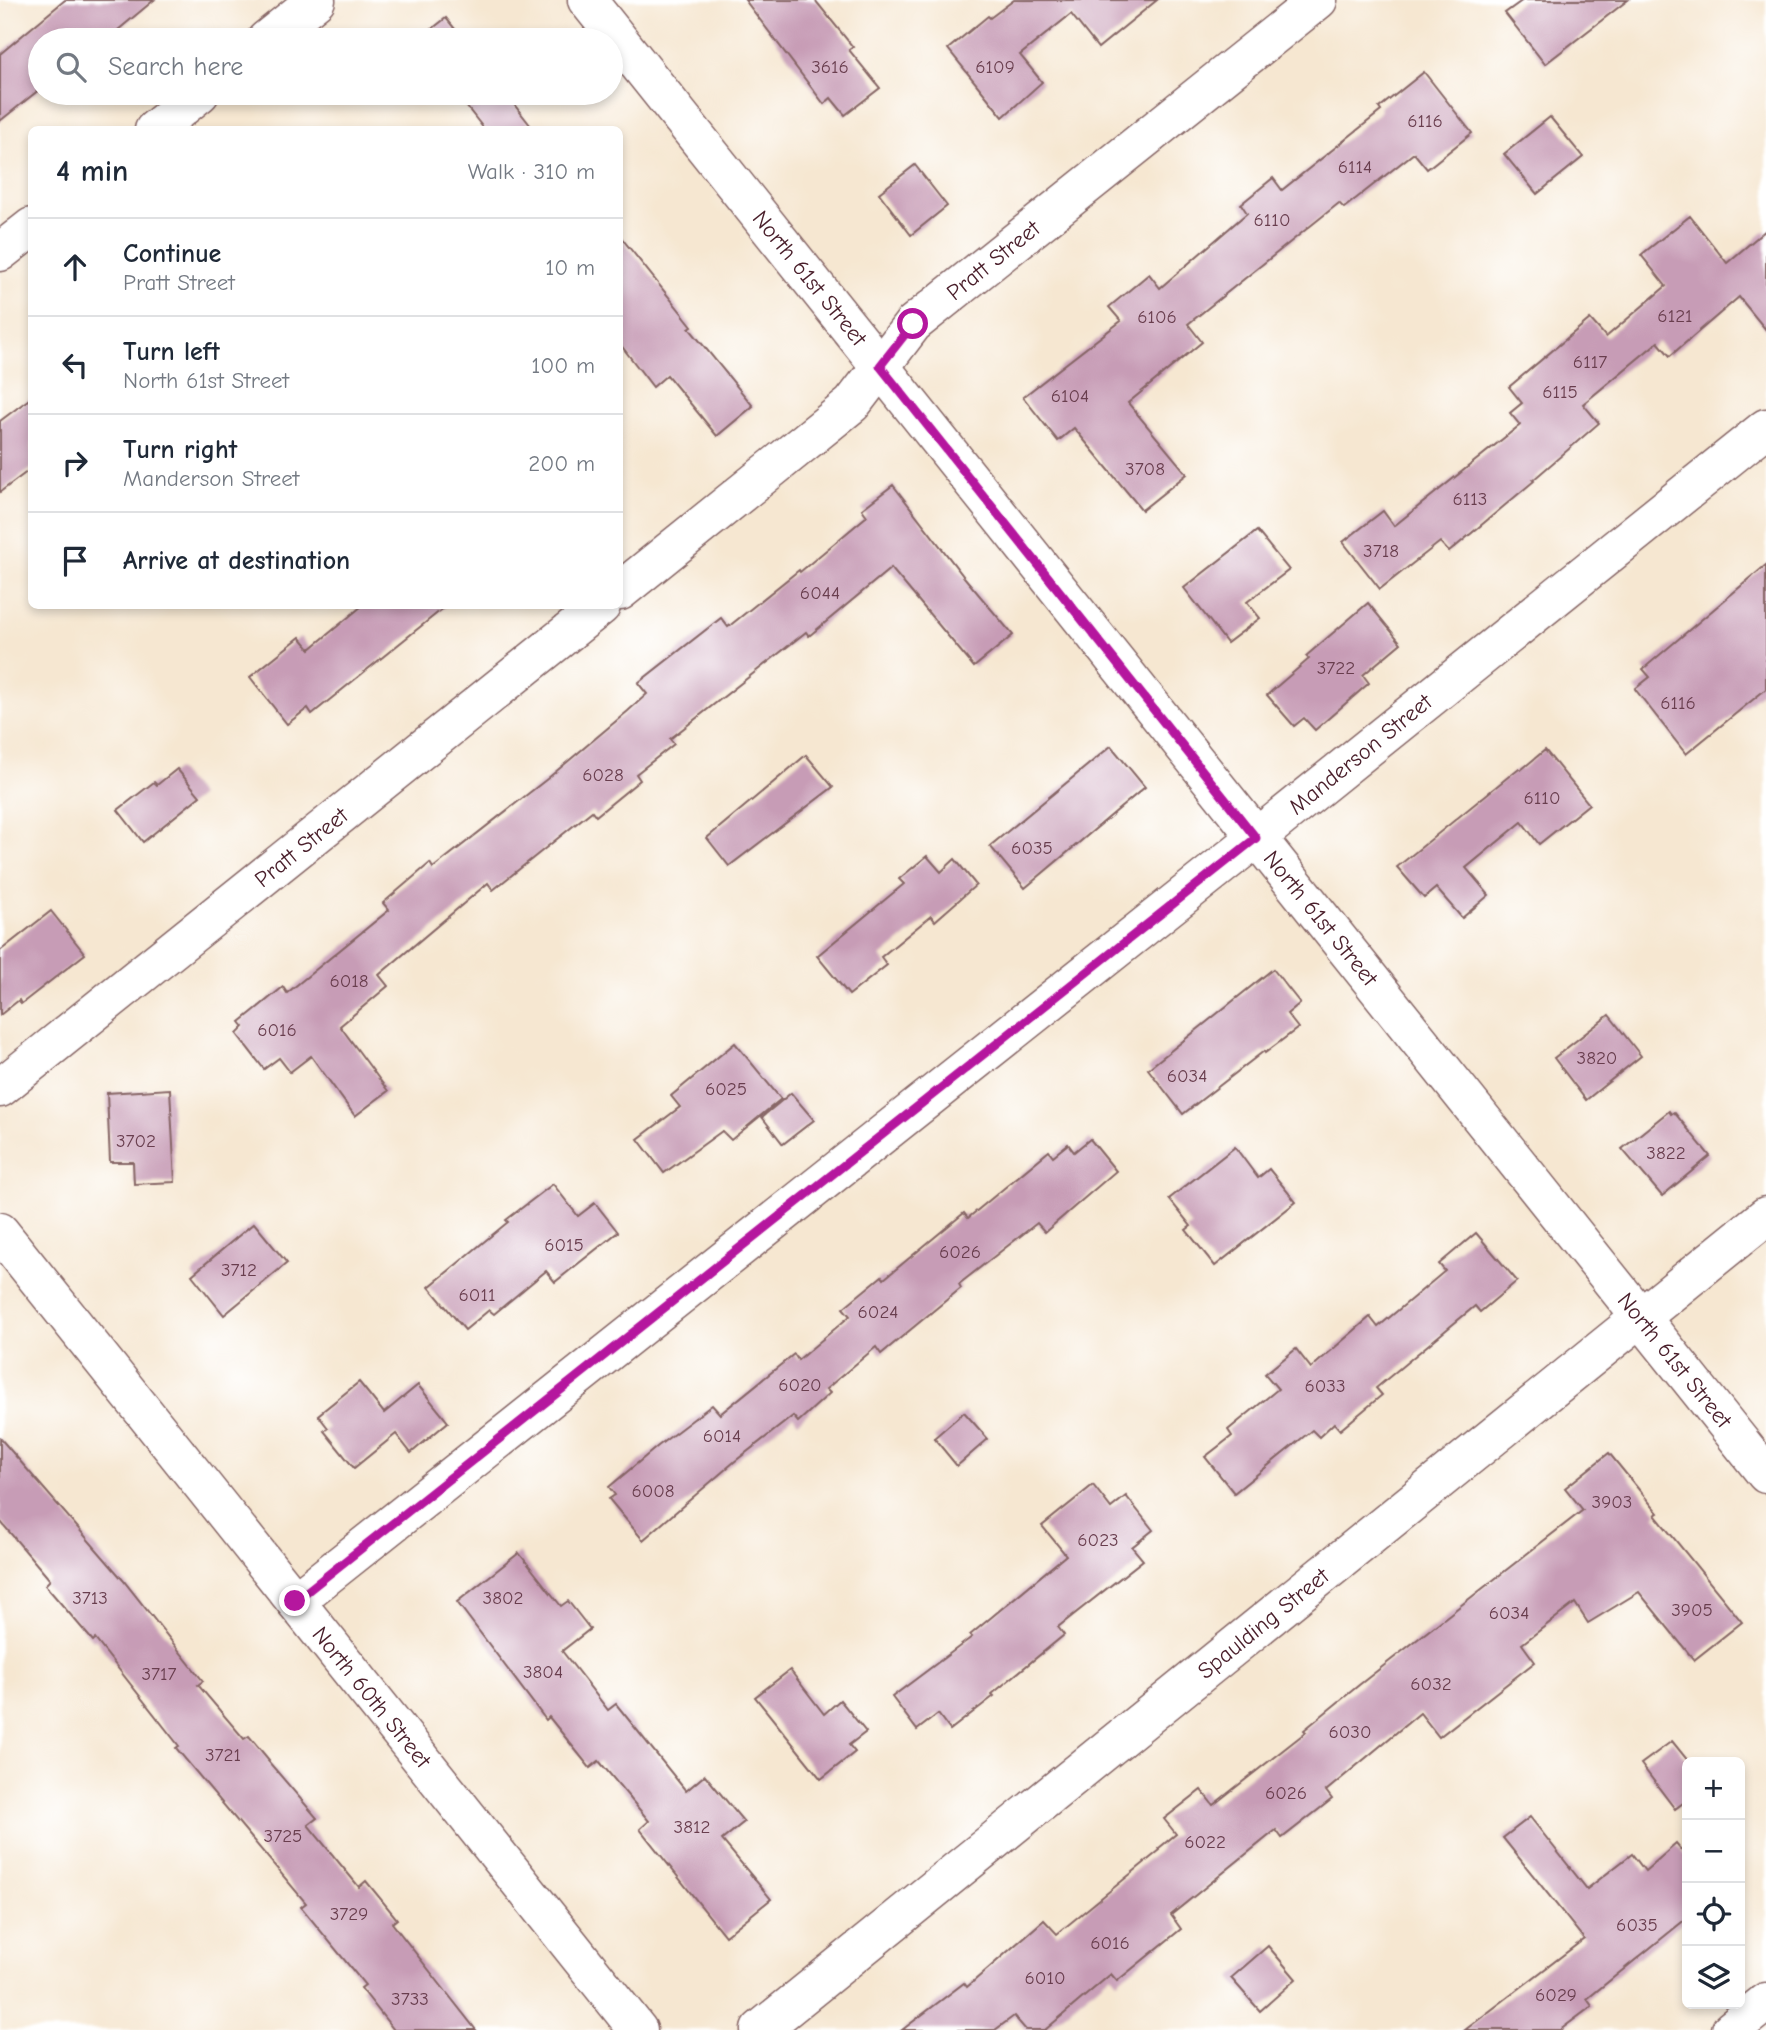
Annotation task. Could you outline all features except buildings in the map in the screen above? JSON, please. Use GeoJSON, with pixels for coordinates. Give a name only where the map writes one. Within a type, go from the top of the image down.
{"type":"FeatureCollection","features":[{"type":"Feature","properties":{"kind":"street"},"geometry":{"type":"LineString","coordinates":[[281,28],[316,0]]}},
{"type":"Feature","properties":{"kind":"street","name":"North 61st Street"},"geometry":{"type":"LineString","coordinates":[[587,0],[609,28]]}},
{"type":"Feature","properties":{"kind":"street","name":"Pratt Street"},"geometry":{"type":"LineString","coordinates":[[623,588],[852,404],[913,324],[1318,0]]}},
{"type":"Feature","properties":{"kind":"street","name":"North 61st Street"},"geometry":{"type":"LineString","coordinates":[[623,45],[1766,1475]]}},
{"type":"Feature","properties":{"kind":"street"},"geometry":{"type":"LineString","coordinates":[[159,126],[185,105]]}},
{"type":"Feature","properties":{"kind":"street"},"geometry":{"type":"LineString","coordinates":[[0,252],[28,230]]}},
{"type":"Feature","properties":{"kind":"street","name":"Manderson Street"},"geometry":{"type":"LineString","coordinates":[[295,1601],[1256,838],[1766,428]]}},
{"type":"Feature","properties":{"kind":"street","name":"Pratt Street"},"geometry":{"type":"LineString","coordinates":[[0,1088],[597,609]]}},
{"type":"Feature","properties":{"kind":"street","name":"Spaulding Street"},"geometry":{"type":"LineString","coordinates":[[760,2030],[1766,1216]]}},
{"type":"Feature","properties":{"kind":"street","name":"North 60th Street"},"geometry":{"type":"LineString","coordinates":[[0,1232],[638,2030]]}},
{"type":"Feature","properties":{"kind":"street"},"geometry":{"type":"LineString","coordinates":[[1731,2030],[1766,2002]]}},
{"type":"Feature","properties":{"kind":"route"},"geometry":{"type":"LineString","coordinates":[[295,1601],[1256,838],[880,366],[913,324]]}}]}
